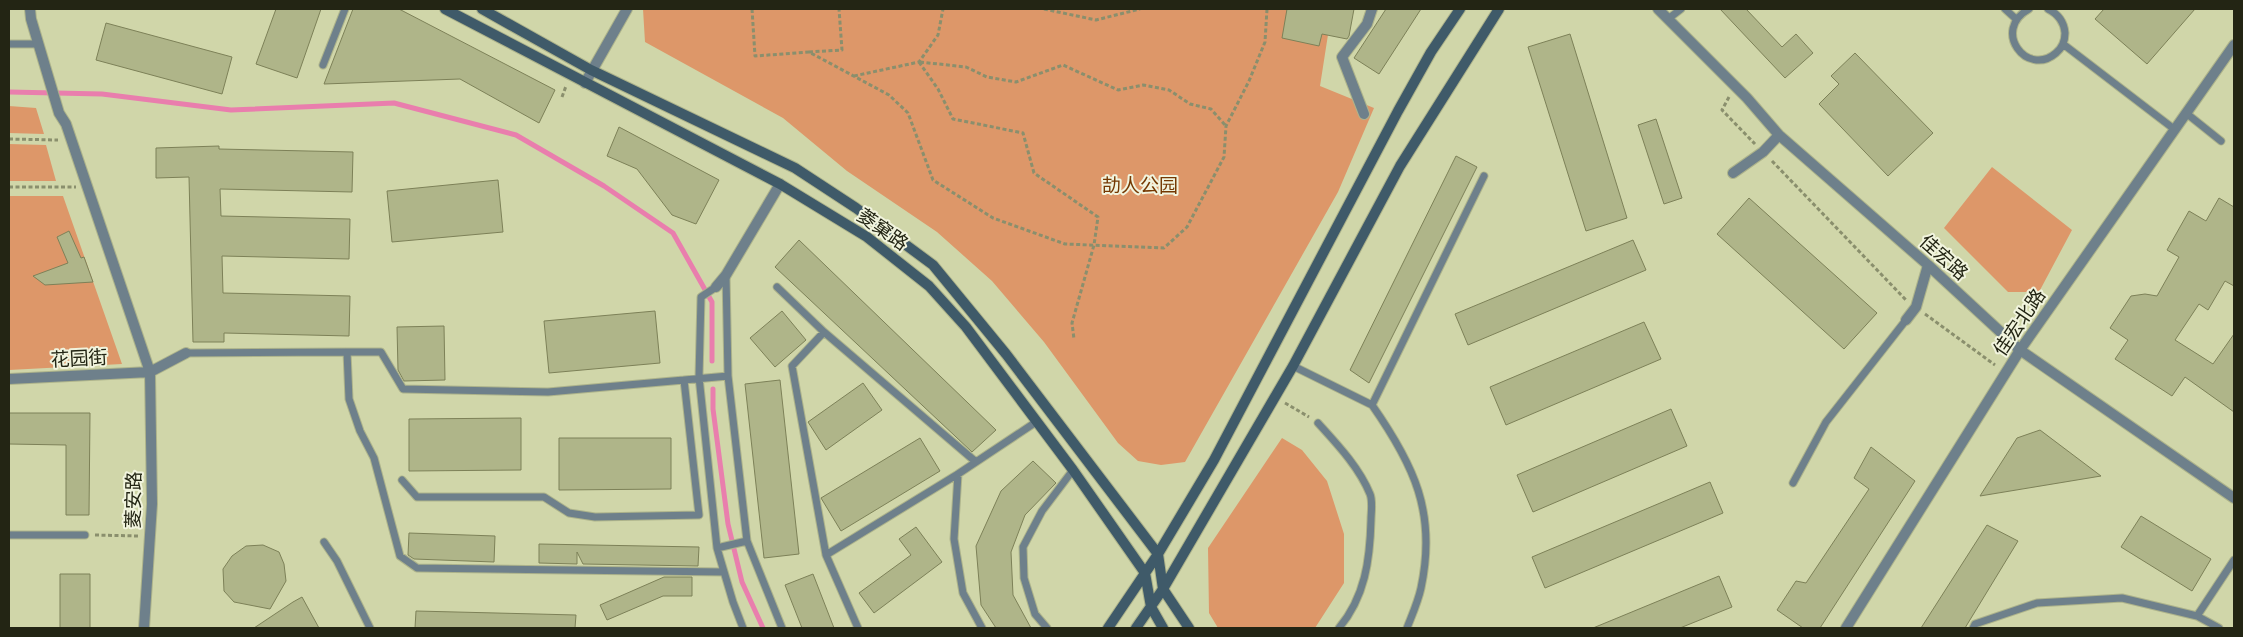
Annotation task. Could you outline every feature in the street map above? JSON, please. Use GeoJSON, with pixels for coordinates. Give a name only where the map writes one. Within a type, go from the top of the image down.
{"type":"FeatureCollection","features":[{"type":"Feature","properties":{"kind":"street","name":"菱安路"},"geometry":{"type":"LineString","coordinates":[[30,9],[59,113],[66,124],[72,140],[150,372],[152,504],[144,628]]}},
{"type":"Feature","properties":{"kind":"street","name":"菱窠路"},"geometry":{"type":"LineString","coordinates":[[444,9],[780,184],[867,237],[929,286],[966,327],[1073,470],[1145,573],[1151,607],[1163,628]]}},
{"type":"Feature","properties":{"kind":"street","name":"菱窠路"},"geometry":{"type":"LineString","coordinates":[[482,9],[591,70],[795,168],[856,208],[933,265],[1006,354],[1158,554],[1163,590],[1189,628]]}},
{"type":"Feature","properties":{"kind":"street"},"geometry":{"type":"LineString","coordinates":[[585,83],[627,9]]}},
{"type":"Feature","properties":{"kind":"street"},"geometry":{"type":"LineString","coordinates":[[1364,114],[1342,57],[1367,24],[1372,9]]}},
{"type":"Feature","properties":{"kind":"street"},"geometry":{"type":"LineString","coordinates":[[1108,628],[1158,554],[1214,460],[1398,111],[1431,52],[1460,9]]}},
{"type":"Feature","properties":{"kind":"street"},"geometry":{"type":"LineString","coordinates":[[1136,628],[1163,590],[1293,366],[1400,166],[1499,9]]}},
{"type":"Feature","properties":{"kind":"street","name":"佳宏路"},"geometry":{"type":"LineString","coordinates":[[1658,9],[1779,135],[1928,265],[2020,350],[2234,498]]}},
{"type":"Feature","properties":{"kind":"street","name":"佳宏北路"},"geometry":{"type":"LineString","coordinates":[[1846,628],[2020,350],[2234,44]]}},
{"type":"Feature","properties":{"kind":"street"},"geometry":{"type":"LineString","coordinates":[[1733,173],[1763,152],[1779,135]]}},
{"type":"Feature","properties":{"kind":"street"},"geometry":{"type":"LineString","coordinates":[[716,287],[726,275],[780,184]]}},
{"type":"Feature","properties":{"kind":"street"},"geometry":{"type":"LineString","coordinates":[[1906,320],[1916,307],[1928,265]]}},
{"type":"Feature","properties":{"kind":"street"},"geometry":{"type":"LineString","coordinates":[[150,372],[186,354]]}},
{"type":"Feature","properties":{"kind":"street","name":"花园街"},"geometry":{"type":"LineString","coordinates":[[9,379],[150,372]]}},
{"type":"Feature","properties":{"kind":"lane"},"geometry":{"type":"LineString","coordinates":[[323,65],[345,9]]}},
{"type":"Feature","properties":{"kind":"lane"},"geometry":{"type":"LineString","coordinates":[[1668,19],[1682,9]]}},
{"type":"Feature","properties":{"kind":"lane"},"geometry":{"type":"LineString","coordinates":[[2005,9],[2016,19]]}},
{"type":"Feature","properties":{"kind":"lane"},"geometry":{"type":"LineString","coordinates":[[2029,9],[2016,19],[2013,27],[2014,44],[2026,57],[2043,59],[2058,51],[2063,44],[2064,27],[2054,10]]}},
{"type":"Feature","properties":{"kind":"lane"},"geometry":{"type":"LineString","coordinates":[[9,44],[39,44]]}},
{"type":"Feature","properties":{"kind":"lane"},"geometry":{"type":"LineString","coordinates":[[2063,44],[2174,129]]}},
{"type":"Feature","properties":{"kind":"lane"},"geometry":{"type":"LineString","coordinates":[[2186,113],[2221,141]]}},
{"type":"Feature","properties":{"kind":"lane"},"geometry":{"type":"LineString","coordinates":[[1372,404],[1484,176]]}},
{"type":"Feature","properties":{"kind":"lane"},"geometry":{"type":"LineString","coordinates":[[726,275],[728,376],[746,541],[782,628]]}},
{"type":"Feature","properties":{"kind":"lane"},"geometry":{"type":"LineString","coordinates":[[716,287],[701,297],[699,377],[717,548],[743,628]]}},
{"type":"Feature","properties":{"kind":"lane"},"geometry":{"type":"LineString","coordinates":[[777,287],[824,332],[976,462]]}},
{"type":"Feature","properties":{"kind":"lane"},"geometry":{"type":"LineString","coordinates":[[1793,483],[1826,422],[1906,320]]}},
{"type":"Feature","properties":{"kind":"lane"},"geometry":{"type":"LineString","coordinates":[[824,332],[792,366],[826,555],[858,628]]}},
{"type":"Feature","properties":{"kind":"lane"},"geometry":{"type":"LineString","coordinates":[[347,352],[349,399],[360,431],[374,458],[400,556],[417,568],[724,572]]}},
{"type":"Feature","properties":{"kind":"lane"},"geometry":{"type":"LineString","coordinates":[[186,354],[380,352],[403,389],[548,392],[684,380],[699,377],[728,376]]}},
{"type":"Feature","properties":{"kind":"lane"},"geometry":{"type":"LineString","coordinates":[[1293,366],[1372,404],[1399,444],[1421,494],[1427,539],[1421,589],[1407,628]]}},
{"type":"Feature","properties":{"kind":"lane"},"geometry":{"type":"LineString","coordinates":[[402,480],[418,497],[544,497],[569,513],[595,517],[699,515],[684,380]]}},
{"type":"Feature","properties":{"kind":"lane"},"geometry":{"type":"LineString","coordinates":[[826,555],[958,474],[1036,422]]}},
{"type":"Feature","properties":{"kind":"lane"},"geometry":{"type":"LineString","coordinates":[[1318,423],[1349,457],[1371,495],[1370,552],[1361,592],[1348,617],[1339,628]]}},
{"type":"Feature","properties":{"kind":"lane"},"geometry":{"type":"LineString","coordinates":[[1047,628],[1035,614],[1024,578],[1023,547],[1042,511],[1073,470]]}},
{"type":"Feature","properties":{"kind":"lane"},"geometry":{"type":"LineString","coordinates":[[958,474],[954,539],[963,593],[982,628]]}},
{"type":"Feature","properties":{"kind":"lane"},"geometry":{"type":"LineString","coordinates":[[9,535],[85,535]]}},
{"type":"Feature","properties":{"kind":"lane"},"geometry":{"type":"LineString","coordinates":[[717,548],[746,541]]}},
{"type":"Feature","properties":{"kind":"lane"},"geometry":{"type":"LineString","coordinates":[[324,542],[337,561],[370,628]]}},
{"type":"Feature","properties":{"kind":"lane"},"geometry":{"type":"LineString","coordinates":[[2196,616],[2234,560]]}},
{"type":"Feature","properties":{"kind":"lane"},"geometry":{"type":"LineString","coordinates":[[1972,628],[1975,624],[2037,603],[2122,598],[2196,616],[2219,628]]}},
{"type":"Feature","properties":{"kind":"path"},"geometry":{"type":"LineString","coordinates":[[752,9],[755,56],[842,50],[839,9]]}},
{"type":"Feature","properties":{"kind":"path"},"geometry":{"type":"LineString","coordinates":[[919,62],[938,35],[943,9]]}},
{"type":"Feature","properties":{"kind":"path"},"geometry":{"type":"LineString","coordinates":[[1044,9],[1096,20],[1140,9]]}},
{"type":"Feature","properties":{"kind":"path"},"geometry":{"type":"LineString","coordinates":[[809,52],[889,96],[908,113],[933,180],[993,218],[1065,244],[1164,248],[1187,227],[1224,157],[1226,126],[1249,81],[1264,42],[1267,9]]}},
{"type":"Feature","properties":{"kind":"path"},"geometry":{"type":"LineString","coordinates":[[853,76],[919,62],[966,68],[987,77],[1016,82],[1063,66],[1118,90],[1143,86],[1169,90],[1190,104],[1211,108],[1226,126]]}},
{"type":"Feature","properties":{"kind":"path"},"geometry":{"type":"LineString","coordinates":[[919,62],[938,89],[952,119],[1023,133],[1034,173],[1098,217],[1094,245],[1072,323],[1074,339]]}},
{"type":"Feature","properties":{"kind":"path"},"geometry":{"type":"LineString","coordinates":[[1734,86],[1722,110],[1903,298],[2006,372]]}},
{"type":"Feature","properties":{"kind":"path"},"geometry":{"type":"LineString","coordinates":[[9,139],[72,140]]}},
{"type":"Feature","properties":{"kind":"path"},"geometry":{"type":"LineString","coordinates":[[9,187],[88,187]]}},
{"type":"Feature","properties":{"kind":"path"},"geometry":{"type":"LineString","coordinates":[[1275,397],[1318,423]]}},
{"type":"Feature","properties":{"kind":"path"},"geometry":{"type":"LineString","coordinates":[[85,535],[150,536]]}},
{"type":"Feature","properties":{"kind":"green space","name":"劼人公园"},"geometry":{"type":"Polygon","coordinates":[[[643,9],[1332,9],[1320,86],[1374,108],[1338,192],[1185,462],[1161,465],[1138,461],[1118,443],[1044,342],[992,281],[937,232],[847,171],[783,118],[645,42],[643,9]]]}},
{"type":"Feature","properties":{"kind":"green space"},"geometry":{"type":"Polygon","coordinates":[[[9,106],[36,108],[44,134],[9,133],[9,106]]]}},
{"type":"Feature","properties":{"kind":"green space"},"geometry":{"type":"Polygon","coordinates":[[[9,144],[46,145],[56,181],[9,181],[9,144]]]}},
{"type":"Feature","properties":{"kind":"green space"},"geometry":{"type":"Polygon","coordinates":[[[1992,167],[2072,230],[2039,292],[2008,292],[1944,228],[1992,167]]]}},
{"type":"Feature","properties":{"kind":"green space"},"geometry":{"type":"Polygon","coordinates":[[[9,196],[63,196],[122,364],[9,370],[9,196]]]}},
{"type":"Feature","properties":{"kind":"green space"},"geometry":{"type":"Polygon","coordinates":[[[1282,438],[1302,450],[1327,481],[1344,534],[1344,583],[1315,628],[1218,628],[1209,613],[1208,548],[1282,438]]]}},
{"type":"Feature","properties":{"kind":"building"},"geometry":{"type":"Polygon","coordinates":[[[276,9],[321,9],[297,78],[256,64],[276,9]]]}},
{"type":"Feature","properties":{"kind":"building"},"geometry":{"type":"Polygon","coordinates":[[[353,9],[399,9],[555,90],[539,123],[460,79],[324,84],[353,9]]]}},
{"type":"Feature","properties":{"kind":"building"},"geometry":{"type":"Polygon","coordinates":[[[1287,9],[1354,9],[1349,36],[1347,39],[1322,34],[1319,46],[1282,38],[1287,9]]]}},
{"type":"Feature","properties":{"kind":"building"},"geometry":{"type":"Polygon","coordinates":[[[1386,9],[1421,9],[1379,74],[1354,58],[1386,9]]]}},
{"type":"Feature","properties":{"kind":"building"},"geometry":{"type":"Polygon","coordinates":[[[1720,9],[1746,9],[1782,47],[1796,34],[1813,53],[1785,78],[1720,9]]]}},
{"type":"Feature","properties":{"kind":"building"},"geometry":{"type":"Polygon","coordinates":[[[2104,9],[2195,9],[2147,64],[2095,19],[2104,9]]]}},
{"type":"Feature","properties":{"kind":"building"},"geometry":{"type":"Polygon","coordinates":[[[106,23],[232,57],[222,94],[96,60],[106,23]]]}},
{"type":"Feature","properties":{"kind":"building"},"geometry":{"type":"Polygon","coordinates":[[[1570,34],[1627,218],[1586,231],[1528,47],[1570,34]]]}},
{"type":"Feature","properties":{"kind":"building"},"geometry":{"type":"Polygon","coordinates":[[[1855,53],[1933,133],[1888,176],[1819,104],[1839,84],[1831,76],[1855,53]]]}},
{"type":"Feature","properties":{"kind":"building"},"geometry":{"type":"Polygon","coordinates":[[[1656,119],[1682,198],[1664,204],[1638,125],[1656,119]]]}},
{"type":"Feature","properties":{"kind":"building"},"geometry":{"type":"Polygon","coordinates":[[[619,127],[719,180],[696,224],[672,215],[637,169],[607,156],[619,127]]]}},
{"type":"Feature","properties":{"kind":"building"},"geometry":{"type":"Polygon","coordinates":[[[219,146],[219,149],[353,152],[352,192],[220,189],[221,216],[350,219],[349,259],[222,256],[223,293],[350,296],[349,336],[224,333],[224,342],[193,342],[189,177],[156,178],[156,148],[219,146]]]}},
{"type":"Feature","properties":{"kind":"building"},"geometry":{"type":"Polygon","coordinates":[[[1456,156],[1477,167],[1369,383],[1350,370],[1456,156]]]}},
{"type":"Feature","properties":{"kind":"building"},"geometry":{"type":"Polygon","coordinates":[[[498,180],[503,232],[392,242],[387,191],[498,180]]]}},
{"type":"Feature","properties":{"kind":"building"},"geometry":{"type":"Polygon","coordinates":[[[1749,198],[1877,313],[1844,349],[1717,234],[1749,198]]]}},
{"type":"Feature","properties":{"kind":"building"},"geometry":{"type":"Polygon","coordinates":[[[2219,198],[2234,207],[2234,286],[2225,281],[2208,310],[2199,304],[2175,340],[2213,364],[2234,334],[2234,412],[2185,377],[2172,396],[2115,359],[2128,340],[2110,328],[2131,296],[2145,294],[2157,296],[2179,257],[2167,250],[2189,211],[2206,221],[2219,198]]]}},
{"type":"Feature","properties":{"kind":"building"},"geometry":{"type":"Polygon","coordinates":[[[69,231],[81,258],[84,257],[93,282],[45,285],[33,276],[68,263],[57,237],[69,231]]]}},
{"type":"Feature","properties":{"kind":"building"},"geometry":{"type":"Polygon","coordinates":[[[799,240],[996,430],[972,452],[775,267],[799,240]]]}},
{"type":"Feature","properties":{"kind":"building"},"geometry":{"type":"Polygon","coordinates":[[[1633,240],[1646,270],[1468,345],[1455,314],[1633,240]]]}},
{"type":"Feature","properties":{"kind":"building"},"geometry":{"type":"Polygon","coordinates":[[[655,311],[660,363],[549,373],[544,321],[655,311]]]}},
{"type":"Feature","properties":{"kind":"building"},"geometry":{"type":"Polygon","coordinates":[[[782,311],[806,340],[775,367],[750,338],[782,311]]]}},
{"type":"Feature","properties":{"kind":"building"},"geometry":{"type":"Polygon","coordinates":[[[1644,322],[1661,359],[1506,425],[1490,387],[1644,322]]]}},
{"type":"Feature","properties":{"kind":"building"},"geometry":{"type":"Polygon","coordinates":[[[444,326],[445,380],[404,381],[398,370],[397,327],[444,326]]]}},
{"type":"Feature","properties":{"kind":"building"},"geometry":{"type":"Polygon","coordinates":[[[780,380],[799,554],[764,558],[745,384],[780,380]]]}},
{"type":"Feature","properties":{"kind":"building"},"geometry":{"type":"Polygon","coordinates":[[[863,383],[882,410],[826,450],[808,422],[863,383]]]}},
{"type":"Feature","properties":{"kind":"building"},"geometry":{"type":"Polygon","coordinates":[[[1671,409],[1687,446],[1533,512],[1517,475],[1671,409]]]}},
{"type":"Feature","properties":{"kind":"building"},"geometry":{"type":"Polygon","coordinates":[[[9,413],[90,413],[89,515],[66,515],[66,445],[9,444],[9,413]]]}},
{"type":"Feature","properties":{"kind":"building"},"geometry":{"type":"Polygon","coordinates":[[[521,418],[521,470],[409,471],[409,419],[521,418]]]}},
{"type":"Feature","properties":{"kind":"building"},"geometry":{"type":"Polygon","coordinates":[[[2040,430],[2101,476],[1980,496],[2017,438],[2040,430]]]}},
{"type":"Feature","properties":{"kind":"building"},"geometry":{"type":"Polygon","coordinates":[[[559,438],[671,438],[671,489],[559,490],[559,438]]]}},
{"type":"Feature","properties":{"kind":"building"},"geometry":{"type":"Polygon","coordinates":[[[920,438],[940,471],[841,531],[821,498],[920,438]]]}},
{"type":"Feature","properties":{"kind":"building"},"geometry":{"type":"Polygon","coordinates":[[[1871,447],[1915,481],[1820,628],[1803,628],[1777,610],[1796,581],[1806,583],[1869,489],[1854,478],[1871,447]]]}},
{"type":"Feature","properties":{"kind":"building"},"geometry":{"type":"Polygon","coordinates":[[[1033,461],[1056,483],[1025,515],[1011,552],[1013,595],[1031,628],[996,628],[981,605],[976,546],[1001,491],[1033,461]]]}},
{"type":"Feature","properties":{"kind":"building"},"geometry":{"type":"Polygon","coordinates":[[[1710,482],[1723,513],[1545,588],[1532,557],[1710,482]]]}},
{"type":"Feature","properties":{"kind":"building"},"geometry":{"type":"Polygon","coordinates":[[[2141,516],[2211,559],[2192,591],[2121,547],[2141,516]]]}},
{"type":"Feature","properties":{"kind":"building"},"geometry":{"type":"Polygon","coordinates":[[[1987,525],[2018,541],[1965,628],[1921,628],[1987,525]]]}},
{"type":"Feature","properties":{"kind":"building"},"geometry":{"type":"Polygon","coordinates":[[[916,527],[942,562],[874,613],[859,593],[911,555],[899,539],[916,527]]]}},
{"type":"Feature","properties":{"kind":"building"},"geometry":{"type":"Polygon","coordinates":[[[409,533],[495,536],[494,562],[414,559],[408,555],[409,533]]]}},
{"type":"Feature","properties":{"kind":"building"},"geometry":{"type":"Polygon","coordinates":[[[539,544],[699,547],[698,566],[583,564],[577,552],[577,564],[539,563],[539,544]]]}},
{"type":"Feature","properties":{"kind":"building"},"geometry":{"type":"Polygon","coordinates":[[[263,545],[279,552],[284,564],[286,581],[270,609],[234,602],[224,591],[223,569],[232,556],[246,546],[263,545]]]}},
{"type":"Feature","properties":{"kind":"building"},"geometry":{"type":"Polygon","coordinates":[[[60,574],[90,574],[90,628],[60,628],[60,574]]]}},
{"type":"Feature","properties":{"kind":"building"},"geometry":{"type":"Polygon","coordinates":[[[813,574],[834,628],[802,628],[785,585],[813,574]]]}},
{"type":"Feature","properties":{"kind":"building"},"geometry":{"type":"Polygon","coordinates":[[[1719,576],[1732,607],[1680,628],[1593,628],[1719,576]]]}},
{"type":"Feature","properties":{"kind":"building"},"geometry":{"type":"Polygon","coordinates":[[[664,577],[692,577],[692,596],[663,596],[607,620],[600,605],[664,577]]]}},
{"type":"Feature","properties":{"kind":"building"},"geometry":{"type":"Polygon","coordinates":[[[302,597],[319,628],[254,628],[293,602],[302,597]]]}},
{"type":"Feature","properties":{"kind":"building"},"geometry":{"type":"Polygon","coordinates":[[[416,611],[576,615],[575,628],[415,628],[416,611]]]}},
{"type":"Feature","properties":{"kind":"waterway"},"geometry":{"type":"LineString","coordinates":[[9,92],[102,94],[231,110],[394,103],[516,135],[604,186],[673,233],[712,302],[712,361]]}},
{"type":"Feature","properties":{"kind":"waterway"},"geometry":{"type":"LineString","coordinates":[[713,389],[713,409],[728,524],[742,582],[763,628]]}}]}
